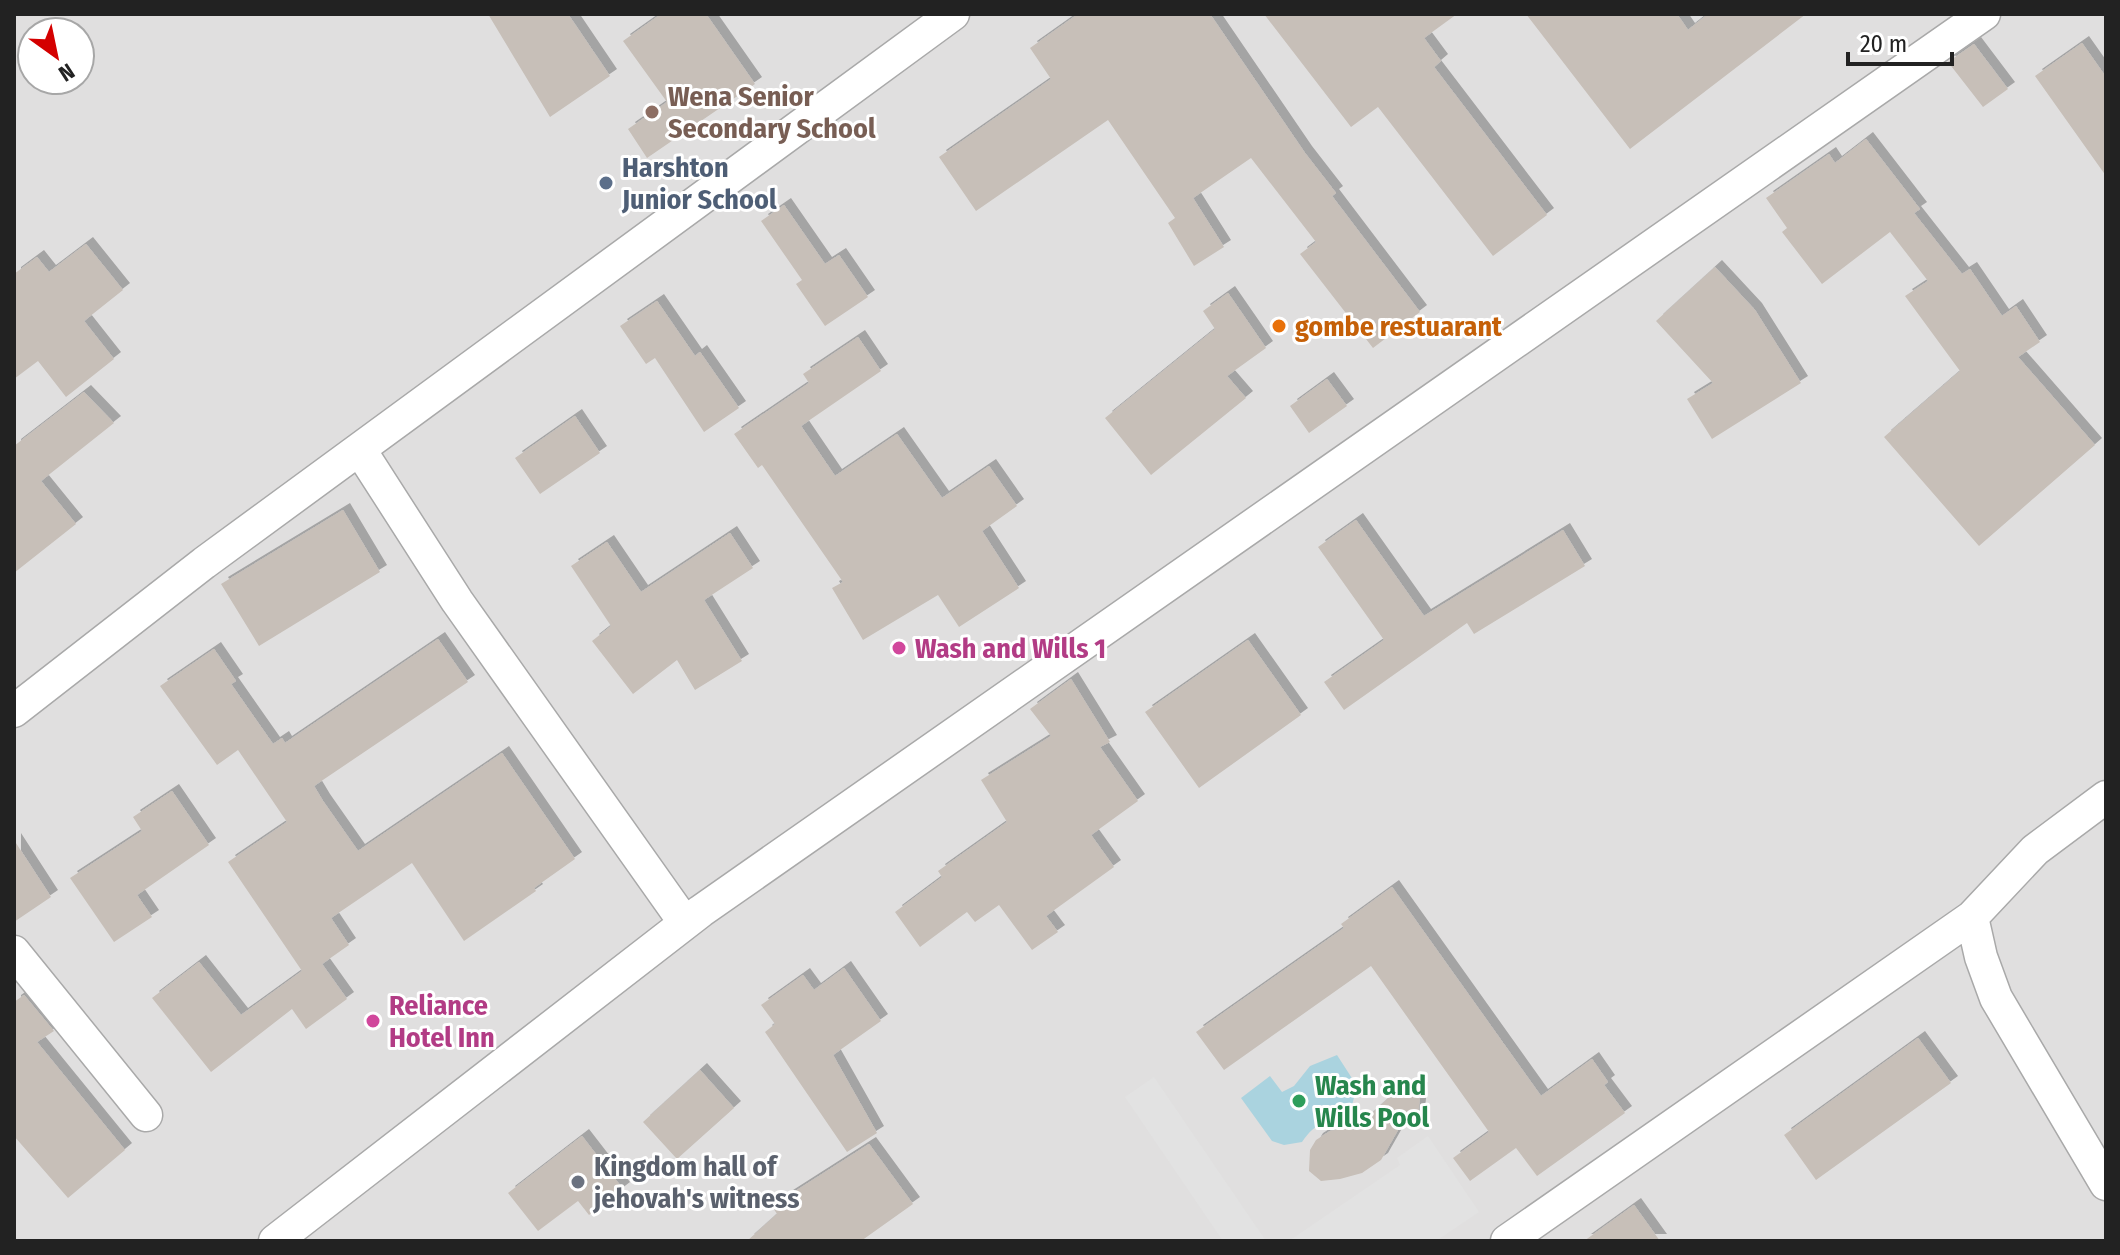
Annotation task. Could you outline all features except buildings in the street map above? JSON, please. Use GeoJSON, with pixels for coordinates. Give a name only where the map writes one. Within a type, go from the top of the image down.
{"type":"FeatureCollection","features":[{"type":"Feature","properties":{"kind":"street"},"geometry":{"type":"LineString","coordinates":[[14,711],[204,563],[953,14]]}},
{"type":"Feature","properties":{"kind":"street"},"geometry":{"type":"LineString","coordinates":[[275,1241],[685,923],[1984,14]]}},
{"type":"Feature","properties":{"kind":"street"},"geometry":{"type":"LineString","coordinates":[[360,450],[457,601],[685,923]]}},
{"type":"Feature","properties":{"kind":"street"},"geometry":{"type":"LineString","coordinates":[[1507,1241],[1972,917],[2035,850],[2106,797]]}},
{"type":"Feature","properties":{"kind":"street"},"geometry":{"type":"LineString","coordinates":[[1972,917],[1981,957],[1996,998],[2106,1184]]}},
{"type":"Feature","properties":{"kind":"street"},"geometry":{"type":"LineString","coordinates":[[14,952],[146,1115]]}},
{"type":"Feature","properties":{"kind":"shaded area"},"geometry":{"type":"Polygon","coordinates":[[[14,14],[2106,14],[2106,1241],[14,1241],[14,14]]]}},
{"type":"Feature","properties":{"kind":"shaded area"},"geometry":{"type":"Polygon","coordinates":[[[1154,1077],[1266,1241],[1223,1241],[1125,1097],[1154,1077]]]}},
{"type":"Feature","properties":{"kind":"shaded area"},"geometry":{"type":"Polygon","coordinates":[[[1428,1136],[1479,1212],[1436,1241],[1289,1241],[1400,1165],[1397,1158],[1428,1136]]]}},
{"type":"Feature","properties":{"kind":"water","name":"Wash and Wills Pool"},"geometry":{"type":"Polygon","coordinates":[[[1337,1055],[1357,1086],[1349,1117],[1317,1126],[1302,1142],[1284,1145],[1272,1141],[1241,1098],[1270,1076],[1282,1092],[1294,1086],[1310,1066],[1337,1055]]]}},
{"type":"Feature","properties":{"kind":"place","name":"Wena Senior Secondary School"},"geometry":{"type":"Point","coordinates":[652,112]}},
{"type":"Feature","properties":{"kind":"place","name":"Harshton Junior School"},"geometry":{"type":"Point","coordinates":[606,183]}},
{"type":"Feature","properties":{"kind":"place","name":"gombe restuarant"},"geometry":{"type":"Point","coordinates":[1279,326]}},
{"type":"Feature","properties":{"kind":"place","name":"Wash and Wills 1"},"geometry":{"type":"Point","coordinates":[899,648]}},
{"type":"Feature","properties":{"kind":"place","name":"Reliance Hotel Inn"},"geometry":{"type":"Point","coordinates":[373,1021]}},
{"type":"Feature","properties":{"kind":"place","name":"Wash and Wills Pool"},"geometry":{"type":"Point","coordinates":[1299,1101]}},
{"type":"Feature","properties":{"kind":"place","name":"Kingdom hall of jehovah's witness"},"geometry":{"type":"Point","coordinates":[578,1182]}}]}
